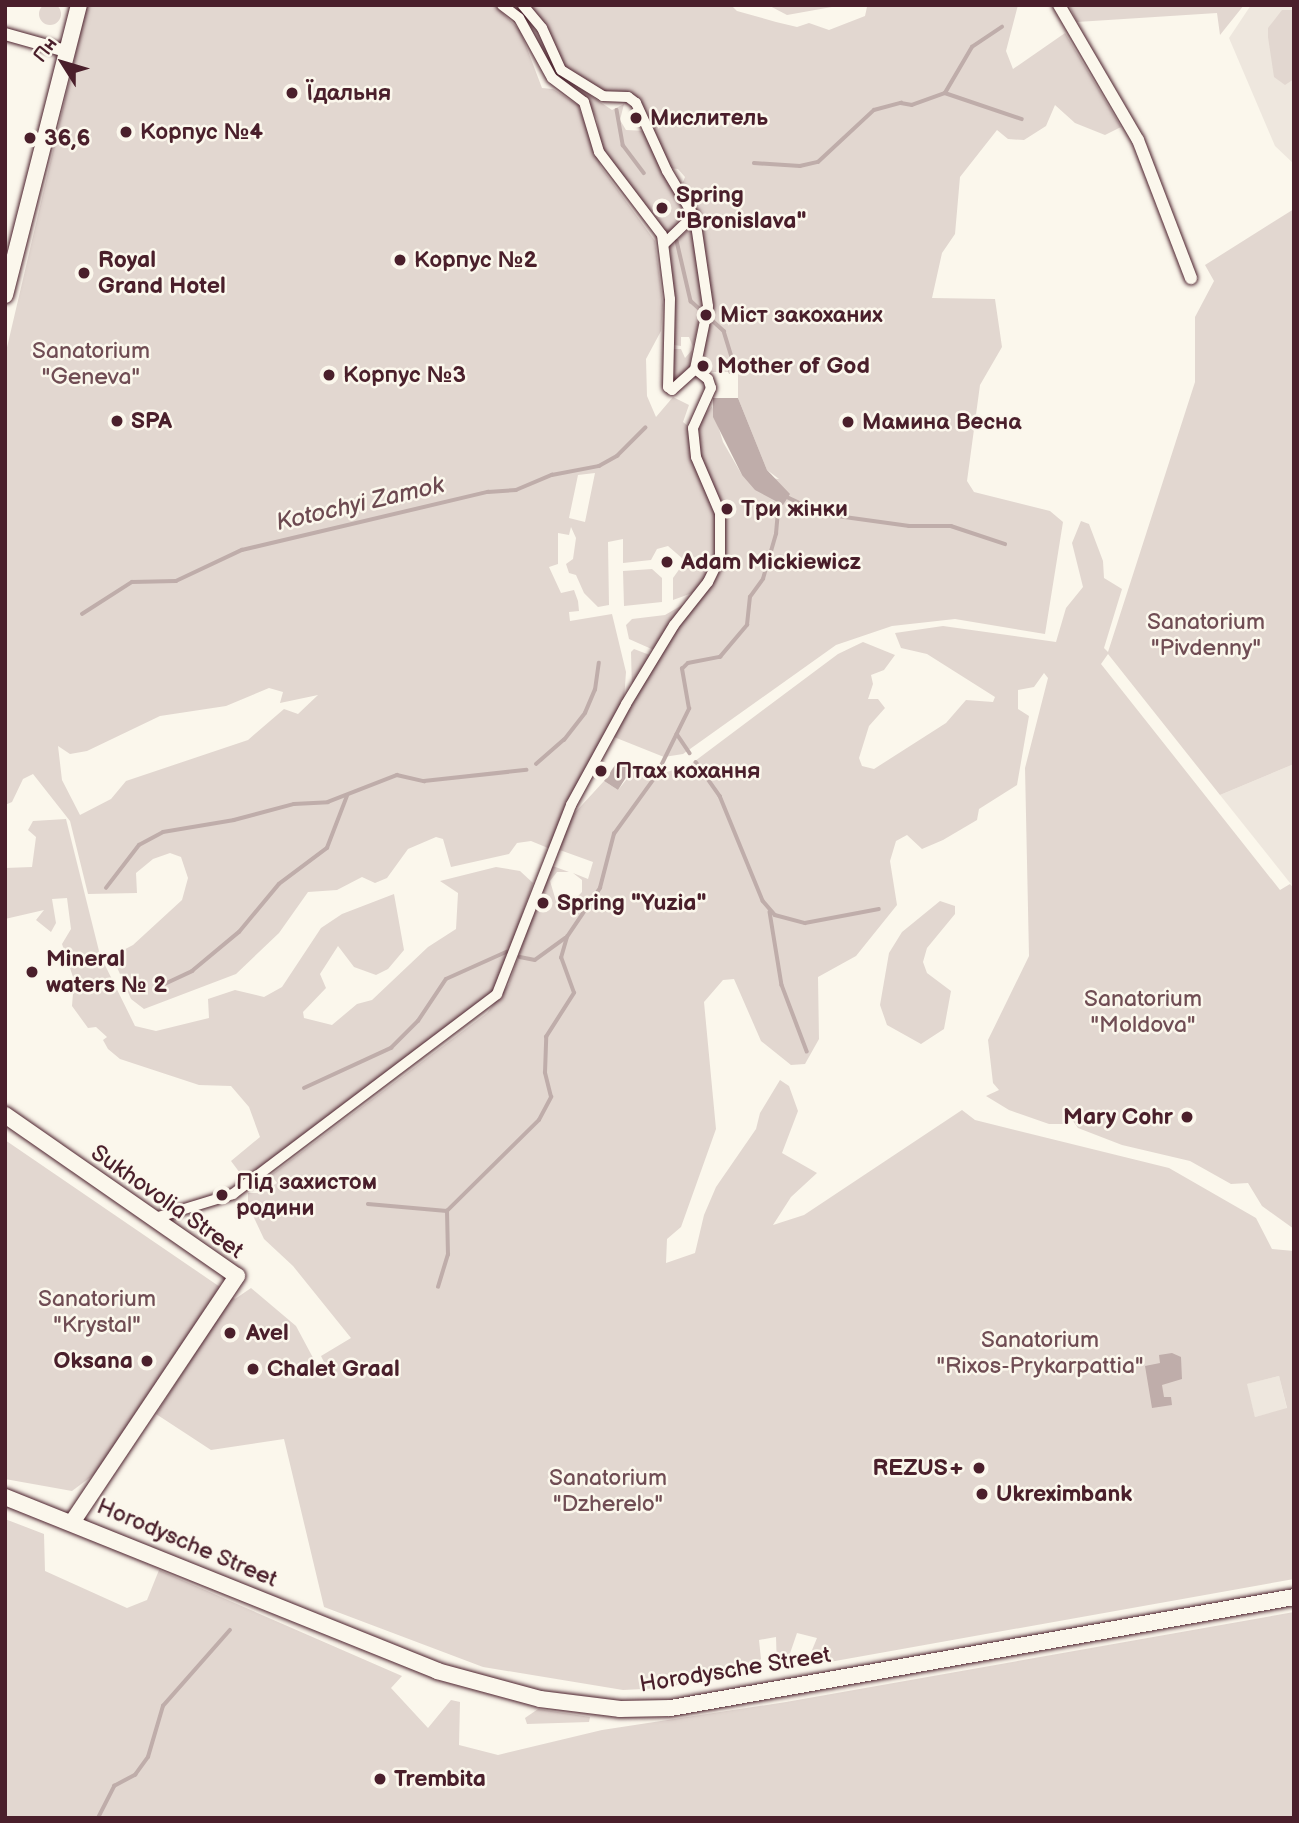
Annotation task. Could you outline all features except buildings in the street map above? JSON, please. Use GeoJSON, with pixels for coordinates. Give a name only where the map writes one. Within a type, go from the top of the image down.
{"type":"FeatureCollection","features":[{"type":"Feature","properties":{"kind":"street"},"geometry":{"type":"LineString","coordinates":[[5,295],[79,5]]}},
{"type":"Feature","properties":{"kind":"street"},"geometry":{"type":"LineString","coordinates":[[502,5],[519,18],[552,78],[588,108],[599,152],[633,193],[664,244],[670,299],[670,389],[695,369],[708,306],[694,215],[667,171],[636,103],[628,97],[603,96],[561,70],[542,28],[523,5]]}},
{"type":"Feature","properties":{"kind":"street"},"geometry":{"type":"LineString","coordinates":[[1059,5],[1138,140],[1191,278]]}},
{"type":"Feature","properties":{"kind":"street"},"geometry":{"type":"LineString","coordinates":[[5,34],[66,51]]}},
{"type":"Feature","properties":{"kind":"street"},"geometry":{"type":"LineString","coordinates":[[664,244],[694,215]]}},
{"type":"Feature","properties":{"kind":"street"},"geometry":{"type":"LineString","coordinates":[[155,1218],[233,1194],[484,1007],[505,981],[571,805],[626,704],[674,625],[708,582],[720,556],[720,513],[696,457],[693,428],[711,388],[708,379],[695,369]]}},
{"type":"Feature","properties":{"kind":"street","name":"Sukhovolia Street"},"geometry":{"type":"LineString","coordinates":[[5,1115],[236,1273],[73,1521]]}},
{"type":"Feature","properties":{"kind":"street","name":"Horodysche Street"},"geometry":{"type":"LineString","coordinates":[[5,1497],[73,1521],[437,1671],[540,1699],[620,1709],[671,1708],[1294,1597]]}},
{"type":"Feature","properties":{"kind":"shaded area"},"geometry":{"type":"Polygon","coordinates":[[[1251,5],[1294,5],[1294,164],[1275,146],[1229,38],[1251,5]]]}},
{"type":"Feature","properties":{"kind":"shaded area"},"geometry":{"type":"Polygon","coordinates":[[[713,398],[738,398],[767,470],[790,494],[783,505],[755,490],[742,475],[713,417],[713,398]]]}},
{"type":"Feature","properties":{"kind":"shaded area"},"geometry":{"type":"Polygon","coordinates":[[[618,761],[632,768],[618,790],[604,781],[618,761]]]}},
{"type":"Feature","properties":{"kind":"shaded area"},"geometry":{"type":"Polygon","coordinates":[[[1294,764],[1294,888],[1220,795],[1294,764]]]}},
{"type":"Feature","properties":{"kind":"shaded area"},"geometry":{"type":"Polygon","coordinates":[[[1172,1353],[1181,1357],[1182,1379],[1162,1385],[1164,1397],[1171,1397],[1172,1405],[1152,1408],[1145,1366],[1160,1363],[1159,1355],[1172,1353]]]}},
{"type":"Feature","properties":{"kind":"shaded area"},"geometry":{"type":"Polygon","coordinates":[[[1279,1376],[1287,1409],[1255,1417],[1246,1384],[1279,1376]]]}},
{"type":"Feature","properties":{"kind":"green space"},"geometry":{"type":"Polygon","coordinates":[[[50,3],[58,6],[61,14],[58,22],[50,25],[42,22],[39,14],[42,6],[50,3]]]}},
{"type":"Feature","properties":{"kind":"green space","name":"Sanatorium \"Geneva\""},"geometry":{"type":"Polygon","coordinates":[[[87,5],[494,5],[520,30],[542,88],[553,89],[578,105],[601,167],[655,241],[663,305],[661,331],[646,359],[647,396],[656,417],[673,397],[689,405],[683,422],[692,429],[719,514],[719,554],[683,559],[668,546],[657,549],[651,560],[623,563],[623,539],[608,542],[609,605],[598,607],[584,593],[576,575],[569,573],[566,564],[573,559],[576,538],[571,527],[569,535],[558,533],[558,564],[549,567],[561,593],[574,590],[579,611],[569,612],[570,621],[612,614],[626,672],[624,700],[548,848],[531,841],[517,843],[509,854],[451,867],[443,839],[436,837],[408,849],[387,878],[375,883],[362,877],[337,890],[308,892],[279,933],[236,974],[144,1009],[131,999],[112,956],[133,945],[182,900],[188,878],[181,857],[170,853],[153,859],[136,873],[137,893],[88,894],[70,821],[33,774],[23,779],[12,802],[5,805],[5,356],[87,5]],[[595,473],[578,475],[569,518],[585,522],[595,473]],[[269,688],[226,706],[160,716],[87,751],[70,754],[58,746],[62,780],[80,815],[111,799],[126,781],[248,740],[284,709],[298,714],[318,695],[280,703],[283,692],[269,688]]]}},
{"type":"Feature","properties":{"kind":"green space"},"geometry":{"type":"Polygon","coordinates":[[[526,5],[731,5],[737,11],[776,22],[797,27],[809,23],[829,30],[865,16],[867,7],[874,5],[1018,5],[1006,51],[1013,69],[1065,33],[1121,127],[1105,135],[1075,123],[1055,105],[1046,126],[1024,140],[1008,139],[997,130],[960,177],[955,234],[942,253],[932,298],[995,299],[1002,347],[980,385],[967,481],[974,492],[1050,511],[1063,522],[1045,634],[955,619],[892,626],[836,645],[683,754],[664,757],[614,737],[676,625],[709,583],[723,536],[697,457],[694,428],[712,406],[723,442],[742,475],[779,479],[767,470],[738,398],[738,372],[707,372],[703,354],[712,304],[699,217],[680,189],[685,177],[678,169],[669,168],[640,102],[605,93],[566,71],[526,5]]]}},
{"type":"Feature","properties":{"kind":"green space"},"geometry":{"type":"Polygon","coordinates":[[[768,5],[843,5],[787,15],[768,5]]]}},
{"type":"Feature","properties":{"kind":"green space"},"geometry":{"type":"Polygon","coordinates":[[[1069,5],[1244,5],[1220,35],[1217,13],[1077,22],[1069,5]]]}},
{"type":"Feature","properties":{"kind":"green space"},"geometry":{"type":"Polygon","coordinates":[[[1282,10],[1294,10],[1294,79],[1285,85],[1274,77],[1268,37],[1268,28],[1282,10]]]}},
{"type":"Feature","properties":{"kind":"green space"},"geometry":{"type":"Polygon","coordinates":[[[549,55],[562,76],[612,110],[624,104],[620,120],[626,130],[647,131],[688,214],[672,232],[661,230],[601,149],[597,119],[586,100],[557,79],[546,59],[549,55]]]}},
{"type":"Feature","properties":{"kind":"green space"},"geometry":{"type":"Polygon","coordinates":[[[1294,209],[1294,764],[1220,795],[1108,654],[1101,664],[1280,890],[1290,884],[1294,888],[1294,1229],[1262,1206],[1248,1183],[1231,1184],[1190,1161],[1122,1145],[1078,1128],[1070,1117],[1065,1124],[1049,1124],[1009,1110],[986,1096],[999,1090],[993,1083],[988,1040],[1029,956],[1025,768],[1048,678],[1044,673],[1034,687],[1018,690],[1018,709],[1029,716],[1017,785],[979,809],[977,820],[943,840],[922,849],[907,835],[896,841],[890,861],[897,905],[856,956],[818,977],[819,1039],[805,1064],[791,1065],[761,1041],[734,979],[723,980],[704,1002],[716,1129],[681,1227],[667,1239],[666,1263],[695,1253],[704,1215],[716,1187],[756,1129],[760,1113],[780,1080],[789,1086],[798,1111],[782,1153],[817,1173],[791,1197],[773,1225],[804,1215],[962,1110],[975,1120],[1169,1168],[1256,1218],[1272,1249],[1294,1251],[1294,1579],[824,1663],[810,1655],[817,1638],[797,1633],[785,1668],[777,1669],[776,1637],[759,1640],[761,1659],[751,1669],[663,1688],[623,1690],[483,1667],[324,1607],[284,1439],[211,1450],[156,1414],[232,1296],[235,1299],[251,1288],[296,1326],[319,1369],[326,1366],[321,1356],[351,1338],[293,1266],[264,1239],[248,1205],[248,1193],[261,1193],[277,1183],[271,1175],[487,1013],[509,984],[550,865],[569,872],[557,872],[550,881],[556,901],[570,904],[582,892],[582,880],[573,873],[588,879],[593,862],[557,849],[571,817],[604,781],[618,790],[639,764],[667,772],[691,764],[838,654],[863,642],[895,655],[884,670],[871,675],[873,684],[868,699],[878,699],[885,708],[869,726],[859,758],[862,766],[874,769],[946,723],[966,700],[993,702],[995,697],[927,654],[901,648],[895,633],[943,626],[1056,642],[1066,608],[1083,587],[1072,543],[1081,521],[1089,524],[1103,561],[1104,578],[1122,589],[1104,648],[1108,652],[1195,382],[1195,317],[1214,281],[1205,265],[1294,209]],[[1279,1376],[1247,1384],[1255,1417],[1287,1408],[1279,1376]]]}},
{"type":"Feature","properties":{"kind":"green space"},"geometry":{"type":"Polygon","coordinates":[[[692,227],[703,304],[693,347],[689,337],[681,337],[681,346],[674,345],[670,245],[692,227]]]}},
{"type":"Feature","properties":{"kind":"green space"},"geometry":{"type":"Polygon","coordinates":[[[673,349],[681,349],[685,358],[692,350],[690,366],[673,383],[673,349]]]}},
{"type":"Feature","properties":{"kind":"green space"},"geometry":{"type":"Polygon","coordinates":[[[718,559],[695,592],[673,600],[673,578],[683,564],[718,559]]]}},
{"type":"Feature","properties":{"kind":"green space"},"geometry":{"type":"Polygon","coordinates":[[[652,569],[662,578],[662,602],[624,606],[623,571],[652,569]]]}},
{"type":"Feature","properties":{"kind":"green space"},"geometry":{"type":"Polygon","coordinates":[[[691,600],[656,651],[629,639],[626,625],[632,619],[665,615],[691,600]]]}},
{"type":"Feature","properties":{"kind":"green space"},"geometry":{"type":"Polygon","coordinates":[[[634,649],[655,657],[632,691],[631,652],[634,649]]]}},
{"type":"Feature","properties":{"kind":"green space"},"geometry":{"type":"Polygon","coordinates":[[[66,819],[100,955],[135,1026],[156,1031],[209,1018],[208,999],[235,990],[264,997],[282,987],[321,928],[342,914],[394,894],[404,950],[388,969],[376,975],[354,967],[338,946],[320,974],[326,988],[303,1012],[304,1018],[332,1025],[357,1004],[372,1000],[428,947],[456,929],[458,893],[440,881],[496,867],[520,871],[533,883],[507,959],[493,990],[477,1008],[251,1176],[240,1173],[231,1161],[260,1137],[249,1107],[231,1086],[199,1085],[120,1059],[108,1049],[103,1040],[107,1037],[96,1027],[88,1028],[72,1006],[74,980],[62,944],[71,929],[67,898],[52,899],[56,923],[51,932],[36,920],[44,910],[5,919],[5,868],[32,867],[36,837],[28,830],[33,821],[66,819]]]}},
{"type":"Feature","properties":{"kind":"green space"},"geometry":{"type":"Polygon","coordinates":[[[940,901],[955,906],[955,914],[927,948],[923,962],[927,973],[951,991],[944,1029],[921,1044],[887,1025],[880,1005],[889,953],[902,932],[940,901]]]}},
{"type":"Feature","properties":{"kind":"green space","name":"Sanatorium \"Krystal\""},"geometry":{"type":"Polygon","coordinates":[[[5,1140],[223,1289],[96,1473],[72,1491],[5,1479],[5,1140]]]}},
{"type":"Feature","properties":{"kind":"green space"},"geometry":{"type":"Polygon","coordinates":[[[5,1519],[44,1534],[45,1571],[127,1608],[147,1600],[159,1570],[402,1676],[391,1688],[428,1728],[451,1700],[460,1702],[459,1745],[498,1755],[602,1730],[786,1702],[1294,1612],[1294,1818],[5,1818],[5,1519]]]}},
{"type":"Feature","properties":{"kind":"green space"},"geometry":{"type":"Polygon","coordinates":[[[538,1709],[590,1717],[589,1722],[527,1724],[525,1718],[538,1709]]]}},
{"type":"Feature","properties":{"kind":"waterway"},"geometry":{"type":"LineString","coordinates":[[754,163],[800,166],[818,162],[874,110],[901,103],[912,105],[945,93],[972,47],[1002,27]]}},
{"type":"Feature","properties":{"kind":"waterway"},"geometry":{"type":"LineString","coordinates":[[945,93],[1022,119]]}},
{"type":"Feature","properties":{"kind":"waterway"},"geometry":{"type":"LineString","coordinates":[[617,110],[623,145],[644,173]]}},
{"type":"Feature","properties":{"kind":"waterway"},"geometry":{"type":"LineString","coordinates":[[677,241],[691,301],[724,331],[732,357],[731,372]]}},
{"type":"Feature","properties":{"kind":"waterway","name":"Kotochyi Zamok"},"geometry":{"type":"LineString","coordinates":[[82,614],[132,582],[176,581],[242,550],[488,492],[516,490],[552,475],[599,466],[617,456],[645,428]]}},
{"type":"Feature","properties":{"kind":"waterway"},"geometry":{"type":"LineString","coordinates":[[785,496],[823,514],[909,526],[951,526],[1005,544]]}},
{"type":"Feature","properties":{"kind":"waterway"},"geometry":{"type":"LineString","coordinates":[[368,1204],[447,1211],[539,1120],[551,1097],[545,1073],[546,1037],[574,993],[561,958],[567,937],[600,888],[614,834],[656,776],[689,709],[682,669],[688,663],[720,657],[747,625],[750,597],[763,579],[776,534],[779,500]]}},
{"type":"Feature","properties":{"kind":"waterway"},"geometry":{"type":"LineString","coordinates":[[536,764],[564,740],[585,713],[595,690],[599,663]]}},
{"type":"Feature","properties":{"kind":"waterway"},"geometry":{"type":"LineString","coordinates":[[677,734],[690,753]]}},
{"type":"Feature","properties":{"kind":"waterway"},"geometry":{"type":"LineString","coordinates":[[696,762],[720,796],[763,901],[775,915],[805,923],[879,909]]}},
{"type":"Feature","properties":{"kind":"waterway"},"geometry":{"type":"LineString","coordinates":[[106,888],[139,845],[163,832],[234,820],[294,804],[328,802],[397,775],[424,781],[526,770]]}},
{"type":"Feature","properties":{"kind":"waterway"},"geometry":{"type":"LineString","coordinates":[[156,988],[192,971],[239,932],[279,884],[327,848],[347,796]]}},
{"type":"Feature","properties":{"kind":"waterway"},"geometry":{"type":"LineString","coordinates":[[770,912],[782,985],[807,1051]]}},
{"type":"Feature","properties":{"kind":"waterway"},"geometry":{"type":"LineString","coordinates":[[520,957],[535,960],[565,938]]}},
{"type":"Feature","properties":{"kind":"waterway"},"geometry":{"type":"LineString","coordinates":[[304,1088],[391,1048],[418,1021],[446,979],[506,952]]}},
{"type":"Feature","properties":{"kind":"waterway"},"geometry":{"type":"LineString","coordinates":[[438,1287],[448,1255],[447,1211]]}},
{"type":"Feature","properties":{"kind":"waterway"},"geometry":{"type":"LineString","coordinates":[[98,1818],[114,1786],[135,1775],[148,1757],[163,1706],[230,1630]]}},
{"type":"Feature","properties":{"kind":"place","name":"Їдальня"},"geometry":{"type":"Point","coordinates":[292,93]}},
{"type":"Feature","properties":{"kind":"place","name":"Мислитель"},"geometry":{"type":"Point","coordinates":[636,118]}},
{"type":"Feature","properties":{"kind":"place","name":"Корпус №4"},"geometry":{"type":"Point","coordinates":[126,132]}},
{"type":"Feature","properties":{"kind":"place","name":"36,6"},"geometry":{"type":"Point","coordinates":[30,138]}},
{"type":"Feature","properties":{"kind":"place","name":"Spring \"Bronislava\""},"geometry":{"type":"Point","coordinates":[662,208]}},
{"type":"Feature","properties":{"kind":"place","name":"Корпус №2"},"geometry":{"type":"Point","coordinates":[400,260]}},
{"type":"Feature","properties":{"kind":"place","name":"Royal Grand Hotel"},"geometry":{"type":"Point","coordinates":[84,273]}},
{"type":"Feature","properties":{"kind":"place","name":"Міст закоханих"},"geometry":{"type":"Point","coordinates":[706,315]}},
{"type":"Feature","properties":{"kind":"place","name":"Mother of God"},"geometry":{"type":"Point","coordinates":[703,366]}},
{"type":"Feature","properties":{"kind":"place","name":"Корпус №3"},"geometry":{"type":"Point","coordinates":[329,375]}},
{"type":"Feature","properties":{"kind":"place","name":"SPA"},"geometry":{"type":"Point","coordinates":[117,421]}},
{"type":"Feature","properties":{"kind":"place","name":"Мамина Весна"},"geometry":{"type":"Point","coordinates":[848,422]}},
{"type":"Feature","properties":{"kind":"place","name":"Три жінки"},"geometry":{"type":"Point","coordinates":[727,509]}},
{"type":"Feature","properties":{"kind":"place","name":"Adam Mickiewicz"},"geometry":{"type":"Point","coordinates":[667,562]}},
{"type":"Feature","properties":{"kind":"place","name":"Птах кохання"},"geometry":{"type":"Point","coordinates":[601,771]}},
{"type":"Feature","properties":{"kind":"place","name":"Spring \"Yuzia\""},"geometry":{"type":"Point","coordinates":[543,903]}},
{"type":"Feature","properties":{"kind":"place","name":"Mineral waters № 2"},"geometry":{"type":"Point","coordinates":[32,972]}},
{"type":"Feature","properties":{"kind":"place","name":"Mary Cohr"},"geometry":{"type":"Point","coordinates":[1187,1117]}},
{"type":"Feature","properties":{"kind":"place","name":"Під захистом родини"},"geometry":{"type":"Point","coordinates":[222,1195]}},
{"type":"Feature","properties":{"kind":"place","name":"Avel"},"geometry":{"type":"Point","coordinates":[230,1333]}},
{"type":"Feature","properties":{"kind":"place","name":"Oksana"},"geometry":{"type":"Point","coordinates":[147,1361]}},
{"type":"Feature","properties":{"kind":"place","name":"Chalet Graal"},"geometry":{"type":"Point","coordinates":[253,1369]}},
{"type":"Feature","properties":{"kind":"place","name":"REZUS+"},"geometry":{"type":"Point","coordinates":[979,1468]}},
{"type":"Feature","properties":{"kind":"place","name":"Ukreximbank"},"geometry":{"type":"Point","coordinates":[982,1494]}},
{"type":"Feature","properties":{"kind":"place","name":"Trembita"},"geometry":{"type":"Point","coordinates":[380,1779]}},
{"type":"Feature","properties":{"kind":"park label","name":"Sanatorium \"Pivdenny\""},"geometry":{"type":"Point","coordinates":[1206,635]}},
{"type":"Feature","properties":{"kind":"park label","name":"Sanatorium \"Moldova\""},"geometry":{"type":"Point","coordinates":[1143,1012]}},
{"type":"Feature","properties":{"kind":"park label","name":"Sanatorium \"Rixos-Prykarpattia\""},"geometry":{"type":"Point","coordinates":[1040,1353]}},
{"type":"Feature","properties":{"kind":"park label","name":"Sanatorium \"Dzherelo\""},"geometry":{"type":"Point","coordinates":[608,1491]}}]}
